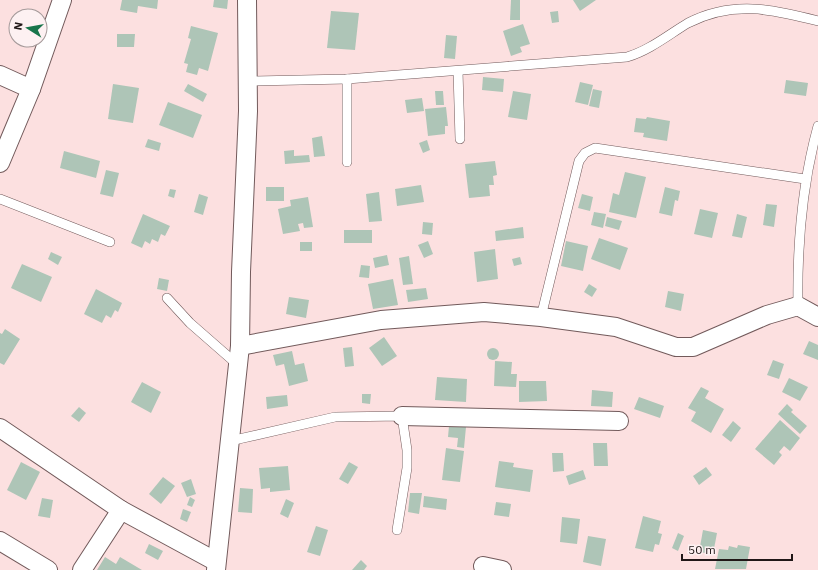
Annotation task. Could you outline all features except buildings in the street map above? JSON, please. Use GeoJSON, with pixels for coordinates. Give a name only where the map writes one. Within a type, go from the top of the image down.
{"type":"FeatureCollection","features":[{"type":"Feature","properties":{"kind":"street"},"geometry":{"type":"LineString","coordinates":[[0,162],[31,89],[62,0]]}},
{"type":"Feature","properties":{"kind":"street"},"geometry":{"type":"LineString","coordinates":[[0,428],[121,510],[216,565],[240,346],[248,81],[247,0]]}},
{"type":"Feature","properties":{"kind":"street"},"geometry":{"type":"LineString","coordinates":[[0,75],[31,89]]}},
{"type":"Feature","properties":{"kind":"street"},"geometry":{"type":"LineString","coordinates":[[240,346],[381,320],[484,312],[541,317],[616,327],[676,346],[693,347],[767,315],[798,306],[818,317]]}},
{"type":"Feature","properties":{"kind":"street"},"geometry":{"type":"LineString","coordinates":[[402,416],[619,420]]}},
{"type":"Feature","properties":{"kind":"street"},"geometry":{"type":"LineString","coordinates":[[82,570],[121,510]]}},
{"type":"Feature","properties":{"kind":"street"},"geometry":{"type":"LineString","coordinates":[[0,541],[48,570]]}},
{"type":"Feature","properties":{"kind":"street"},"geometry":{"type":"LineString","coordinates":[[482,566],[502,570]]}},
{"type":"Feature","properties":{"kind":"lane"},"geometry":{"type":"LineString","coordinates":[[248,81],[347,79],[627,57],[642,53],[689,22],[720,10],[746,6],[778,11],[818,21]]}},
{"type":"Feature","properties":{"kind":"lane"},"geometry":{"type":"LineString","coordinates":[[458,71],[460,139]]}},
{"type":"Feature","properties":{"kind":"lane"},"geometry":{"type":"LineString","coordinates":[[347,79],[347,162]]}},
{"type":"Feature","properties":{"kind":"lane"},"geometry":{"type":"LineString","coordinates":[[798,306],[798,281],[805,179],[818,126]]}},
{"type":"Feature","properties":{"kind":"lane"},"geometry":{"type":"LineString","coordinates":[[541,317],[579,161],[585,153],[595,148],[805,179]]}},
{"type":"Feature","properties":{"kind":"lane"},"geometry":{"type":"LineString","coordinates":[[0,199],[110,242]]}},
{"type":"Feature","properties":{"kind":"lane"},"geometry":{"type":"LineString","coordinates":[[167,298],[190,323],[238,364]]}},
{"type":"Feature","properties":{"kind":"lane"},"geometry":{"type":"LineString","coordinates":[[230,441],[334,417],[402,416],[407,450],[407,462],[406,484],[397,530]]}}]}
